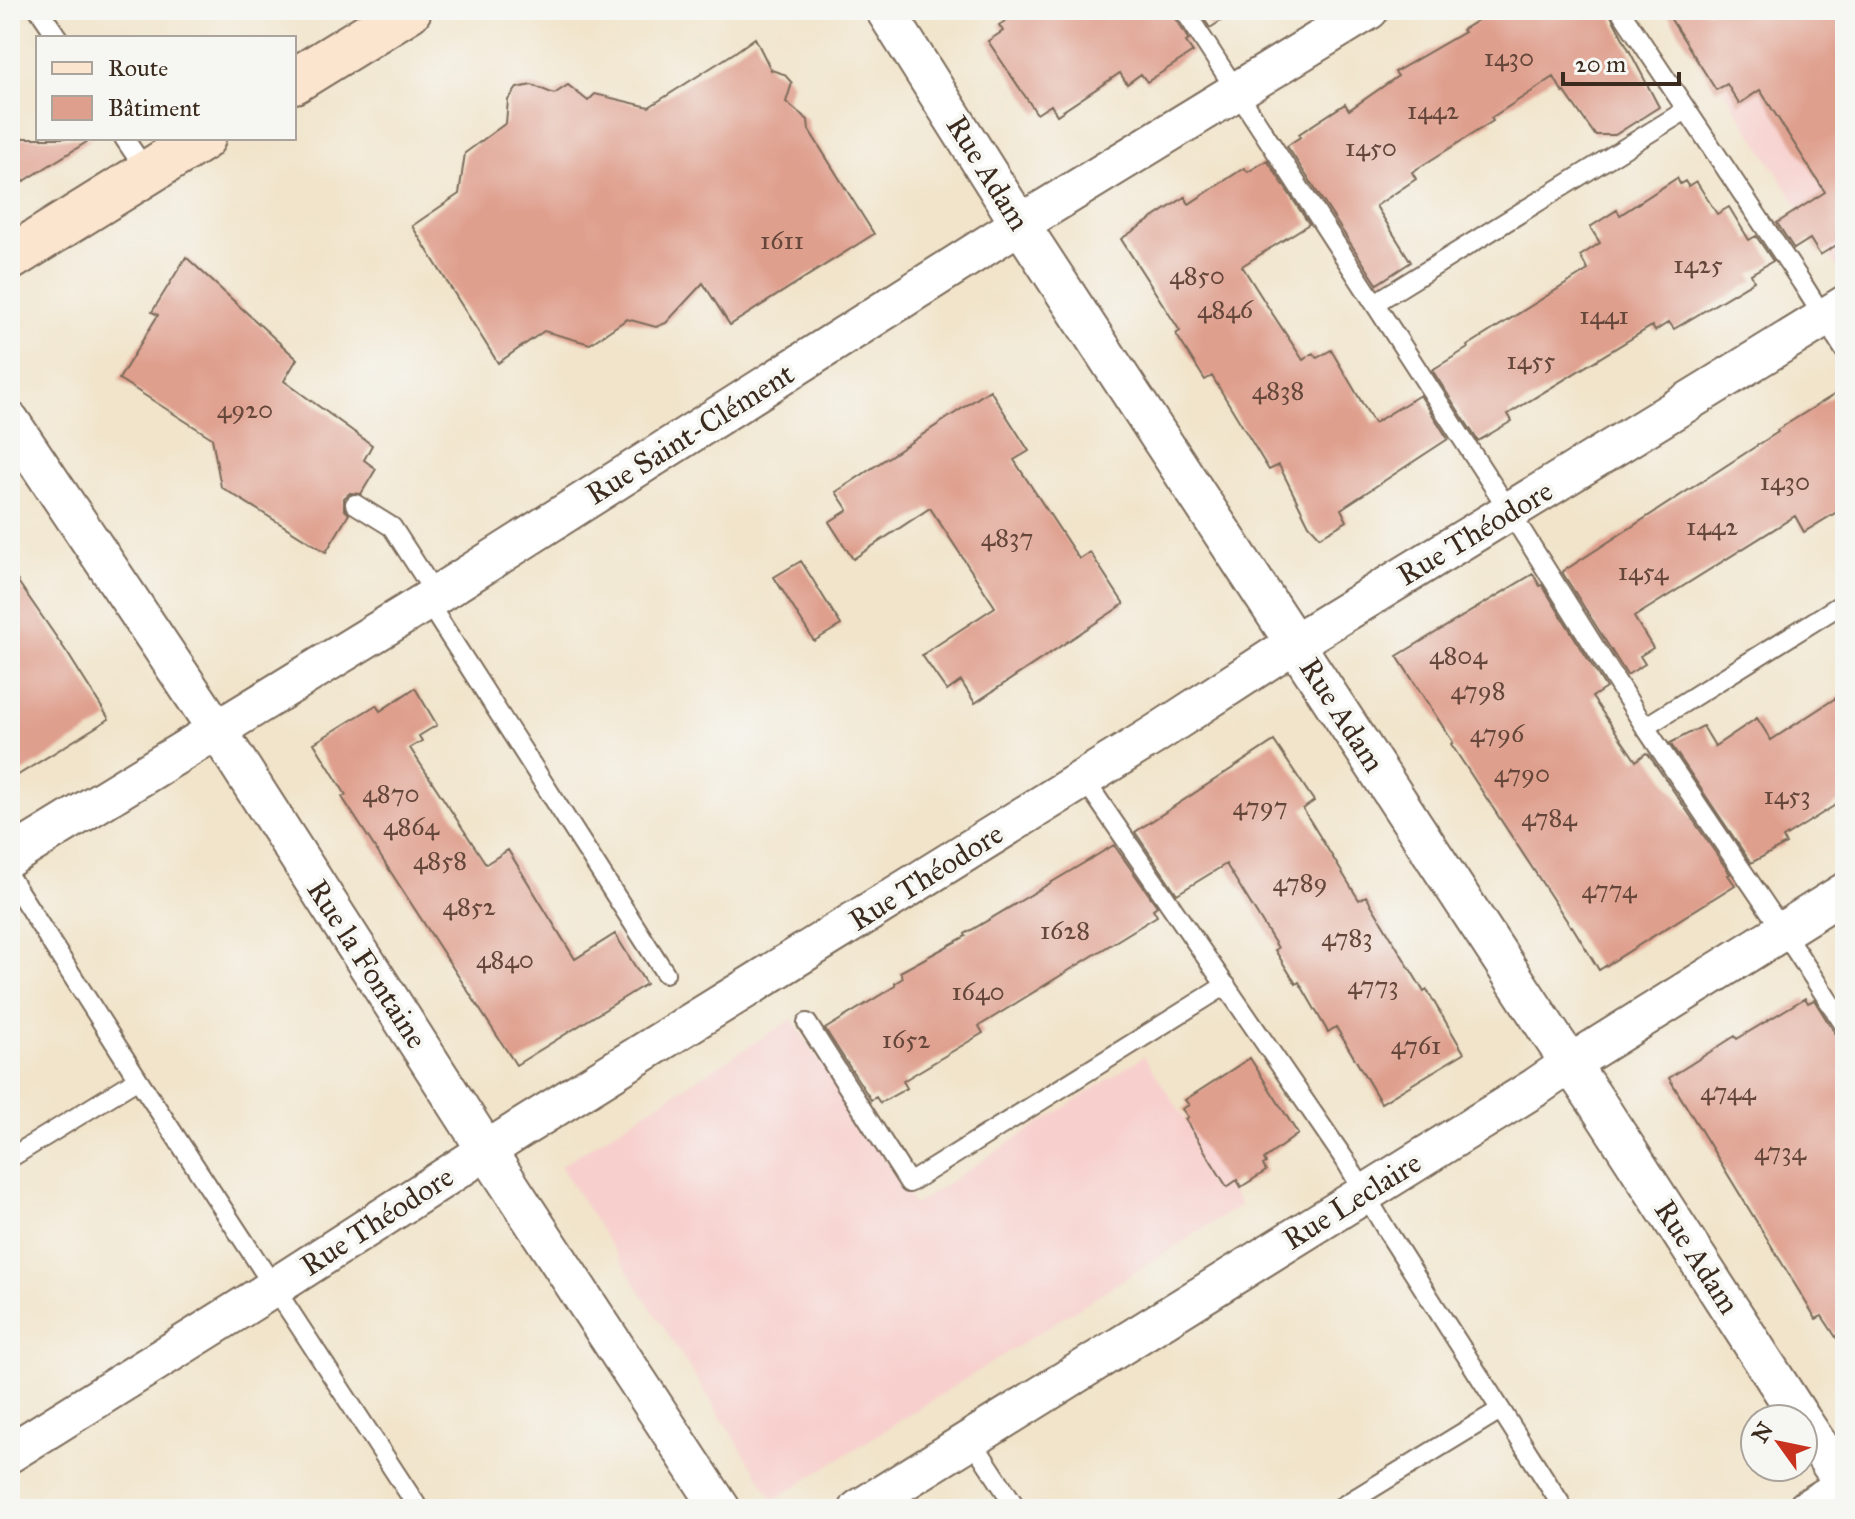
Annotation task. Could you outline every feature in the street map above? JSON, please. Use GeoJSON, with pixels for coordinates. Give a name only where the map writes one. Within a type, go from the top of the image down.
{"type":"FeatureCollection","features":[{"type":"Feature","properties":{"kind":"main road"},"geometry":{"type":"LineString","coordinates":[[296,80],[409,10]]}},
{"type":"Feature","properties":{"kind":"main road"},"geometry":{"type":"LineString","coordinates":[[10,258],[136,155],[195,140]]}},
{"type":"Feature","properties":{"kind":"street","name":"Rue Adam"},"geometry":{"type":"LineString","coordinates":[[885,10],[1020,224],[1791,1403]]}},
{"type":"Feature","properties":{"kind":"street","name":"Rue Saint-Clément"},"geometry":{"type":"LineString","coordinates":[[10,857],[432,598],[1020,224],[1369,10]]}},
{"type":"Feature","properties":{"kind":"street","name":"Rue Théodore"},"geometry":{"type":"LineString","coordinates":[[10,1453],[1084,779],[1295,643],[1834,311]]}},
{"type":"Feature","properties":{"kind":"street","name":"Rue la Fontaine"},"geometry":{"type":"LineString","coordinates":[[10,421],[217,730],[721,1509]]}},
{"type":"Feature","properties":{"kind":"street","name":"Rue Leclaire"},"geometry":{"type":"LineString","coordinates":[[859,1509],[1845,892]]}},
{"type":"Feature","properties":{"kind":"street","name":"Rue Adam"},"geometry":{"type":"LineString","coordinates":[[1819,1446],[1845,1485]]}},
{"type":"Feature","properties":{"kind":"street"},"geometry":{"type":"LineString","coordinates":[[1807,1509],[1845,1485]]}},
{"type":"Feature","properties":{"kind":"lane"},"geometry":{"type":"LineString","coordinates":[[39,10],[57,36]]}},
{"type":"Feature","properties":{"kind":"lane"},"geometry":{"type":"LineString","coordinates":[[1184,10],[1510,512],[1645,727],[1845,1026]]}},
{"type":"Feature","properties":{"kind":"lane"},"geometry":{"type":"LineString","coordinates":[[1620,10],[1802,283],[1834,311],[1845,351]]}},
{"type":"Feature","properties":{"kind":"lane"},"geometry":{"type":"LineString","coordinates":[[1375,303],[1686,110]]}},
{"type":"Feature","properties":{"kind":"lane"},"geometry":{"type":"LineString","coordinates":[[355,504],[392,527],[432,598],[665,973]]}},
{"type":"Feature","properties":{"kind":"lane"},"geometry":{"type":"LineString","coordinates":[[1645,727],[1845,602]]}},
{"type":"Feature","properties":{"kind":"lane"},"geometry":{"type":"LineString","coordinates":[[1084,779],[1345,1160],[1564,1509]]}},
{"type":"Feature","properties":{"kind":"lane"},"geometry":{"type":"LineString","coordinates":[[10,878],[275,1287],[411,1506]]}},
{"type":"Feature","properties":{"kind":"lane"},"geometry":{"type":"LineString","coordinates":[[807,1023],[909,1183],[1226,985]]}},
{"type":"Feature","properties":{"kind":"lane"},"geometry":{"type":"LineString","coordinates":[[10,1158],[138,1079]]}},
{"type":"Feature","properties":{"kind":"lane"},"geometry":{"type":"LineString","coordinates":[[1338,1509],[1500,1410]]}},
{"type":"Feature","properties":{"kind":"lane"},"geometry":{"type":"LineString","coordinates":[[971,1439],[1017,1509]]}},
{"type":"Feature","properties":{"kind":"shaded area"},"geometry":{"type":"Polygon","coordinates":[[[1673,10],[1845,10],[1845,280],[1673,10]]]}},
{"type":"Feature","properties":{"kind":"shaded area"},"geometry":{"type":"Polygon","coordinates":[[[792,1019],[914,1205],[1144,1056],[1241,1205],[774,1500],[560,1166],[792,1019]]]}},
{"type":"Feature","properties":{"kind":"building"},"geometry":{"type":"Polygon","coordinates":[[[1023,10],[1172,10],[1193,52],[1147,82],[1141,74],[1127,84],[1120,73],[1057,115],[1051,105],[1037,114],[988,41],[1003,31],[999,25],[1023,10]]]}},
{"type":"Feature","properties":{"kind":"building"},"geometry":{"type":"Polygon","coordinates":[[[1198,10],[1238,10],[1210,28],[1198,10]]]}},
{"type":"Feature","properties":{"kind":"building"},"geometry":{"type":"Polygon","coordinates":[[[1494,10],[1608,10],[1659,107],[1615,135],[1595,135],[1554,77],[1491,118],[1493,121],[1412,172],[1416,179],[1376,206],[1411,262],[1377,284],[1287,146],[1300,137],[1299,134],[1345,104],[1349,110],[1398,76],[1395,72],[1464,32],[1462,30],[1494,10]]]}},
{"type":"Feature","properties":{"kind":"building"},"geometry":{"type":"Polygon","coordinates":[[[1665,10],[1845,10],[1845,240],[1820,255],[1810,239],[1794,249],[1777,223],[1825,192],[1760,90],[1739,104],[1727,84],[1716,90],[1665,10]]]}},
{"type":"Feature","properties":{"kind":"building"},"geometry":{"type":"Polygon","coordinates":[[[755,38],[771,70],[784,74],[792,83],[786,102],[808,120],[809,130],[874,234],[730,325],[703,283],[666,323],[656,327],[627,319],[590,344],[544,331],[498,363],[412,226],[459,194],[465,153],[506,123],[508,100],[517,88],[532,85],[554,94],[568,85],[588,101],[595,94],[649,107],[755,38]]]}},
{"type":"Feature","properties":{"kind":"building"},"geometry":{"type":"Polygon","coordinates":[[[10,138],[90,140],[10,190],[10,138]]]}},
{"type":"Feature","properties":{"kind":"building"},"geometry":{"type":"Polygon","coordinates":[[[1267,160],[1309,224],[1242,266],[1268,307],[1303,360],[1313,353],[1317,358],[1331,350],[1374,423],[1420,395],[1448,439],[1341,509],[1347,521],[1320,537],[1309,525],[1279,465],[1269,470],[1212,376],[1205,380],[1176,334],[1180,331],[1121,239],[1185,197],[1189,204],[1244,168],[1248,172],[1267,160]]]}},
{"type":"Feature","properties":{"kind":"building"},"geometry":{"type":"Polygon","coordinates":[[[1677,178],[1680,184],[1685,181],[1688,186],[1696,181],[1717,214],[1729,207],[1749,240],[1756,236],[1773,261],[1751,274],[1754,281],[1674,329],[1669,322],[1655,331],[1652,326],[1508,414],[1512,421],[1478,441],[1432,370],[1588,270],[1580,256],[1600,243],[1590,227],[1617,210],[1620,215],[1677,178]]]}},
{"type":"Feature","properties":{"kind":"building"},"geometry":{"type":"Polygon","coordinates":[[[186,257],[297,359],[284,381],[372,445],[364,460],[376,469],[361,494],[350,493],[344,498],[344,509],[349,514],[326,552],[221,487],[212,438],[119,379],[158,315],[152,312],[186,257]]]}},
{"type":"Feature","properties":{"kind":"building"},"geometry":{"type":"Polygon","coordinates":[[[1845,388],[1845,507],[1804,532],[1795,516],[1634,617],[1653,648],[1640,656],[1645,664],[1627,675],[1562,572],[1845,388]]]}},
{"type":"Feature","properties":{"kind":"building"},"geometry":{"type":"Polygon","coordinates":[[[990,390],[1029,451],[1014,460],[1079,559],[1090,552],[1124,604],[975,703],[961,681],[947,691],[922,655],[995,607],[930,508],[853,559],[829,522],[848,510],[836,492],[990,390]]]}},
{"type":"Feature","properties":{"kind":"building"},"geometry":{"type":"Polygon","coordinates":[[[801,561],[841,625],[814,641],[774,577],[801,561]]]}},
{"type":"Feature","properties":{"kind":"building"},"geometry":{"type":"Polygon","coordinates":[[[10,570],[109,719],[10,780],[10,570]]]}},
{"type":"Feature","properties":{"kind":"building"},"geometry":{"type":"Polygon","coordinates":[[[1533,574],[1606,688],[1592,697],[1636,761],[1646,753],[1649,755],[1735,885],[1599,970],[1397,656],[1533,574]]]}},
{"type":"Feature","properties":{"kind":"building"},"geometry":{"type":"Polygon","coordinates":[[[415,688],[437,725],[419,736],[422,741],[410,748],[486,864],[508,850],[575,959],[615,934],[646,984],[516,1065],[342,797],[346,795],[314,743],[376,705],[380,711],[415,688]]]}},
{"type":"Feature","properties":{"kind":"building"},"geometry":{"type":"Polygon","coordinates":[[[1845,692],[1845,799],[1783,838],[1786,844],[1751,863],[1670,743],[1703,726],[1715,746],[1757,718],[1771,740],[1845,692]]]}},
{"type":"Feature","properties":{"kind":"building"},"geometry":{"type":"Polygon","coordinates":[[[1274,741],[1314,801],[1303,809],[1359,900],[1366,896],[1464,1053],[1381,1103],[1336,1027],[1328,1032],[1299,982],[1296,984],[1275,950],[1278,948],[1226,864],[1177,894],[1135,832],[1274,741]]]}},
{"type":"Feature","properties":{"kind":"building"},"geometry":{"type":"Polygon","coordinates":[[[1114,845],[1157,906],[1153,909],[1157,916],[979,1026],[983,1033],[903,1081],[907,1088],[880,1103],[876,1097],[871,1100],[825,1029],[895,986],[903,978],[900,972],[966,936],[1114,845]]]}},
{"type":"Feature","properties":{"kind":"building"},"geometry":{"type":"Polygon","coordinates":[[[1805,998],[1808,1003],[1814,1000],[1835,1033],[1845,1038],[1845,1351],[1822,1316],[1816,1319],[1669,1078],[1735,1036],[1737,1039],[1805,998]]]}},
{"type":"Feature","properties":{"kind":"building"},"geometry":{"type":"Polygon","coordinates":[[[1250,1058],[1298,1134],[1264,1159],[1266,1171],[1241,1187],[1237,1180],[1227,1187],[1182,1109],[1189,1105],[1185,1100],[1250,1058]]]}}]}
